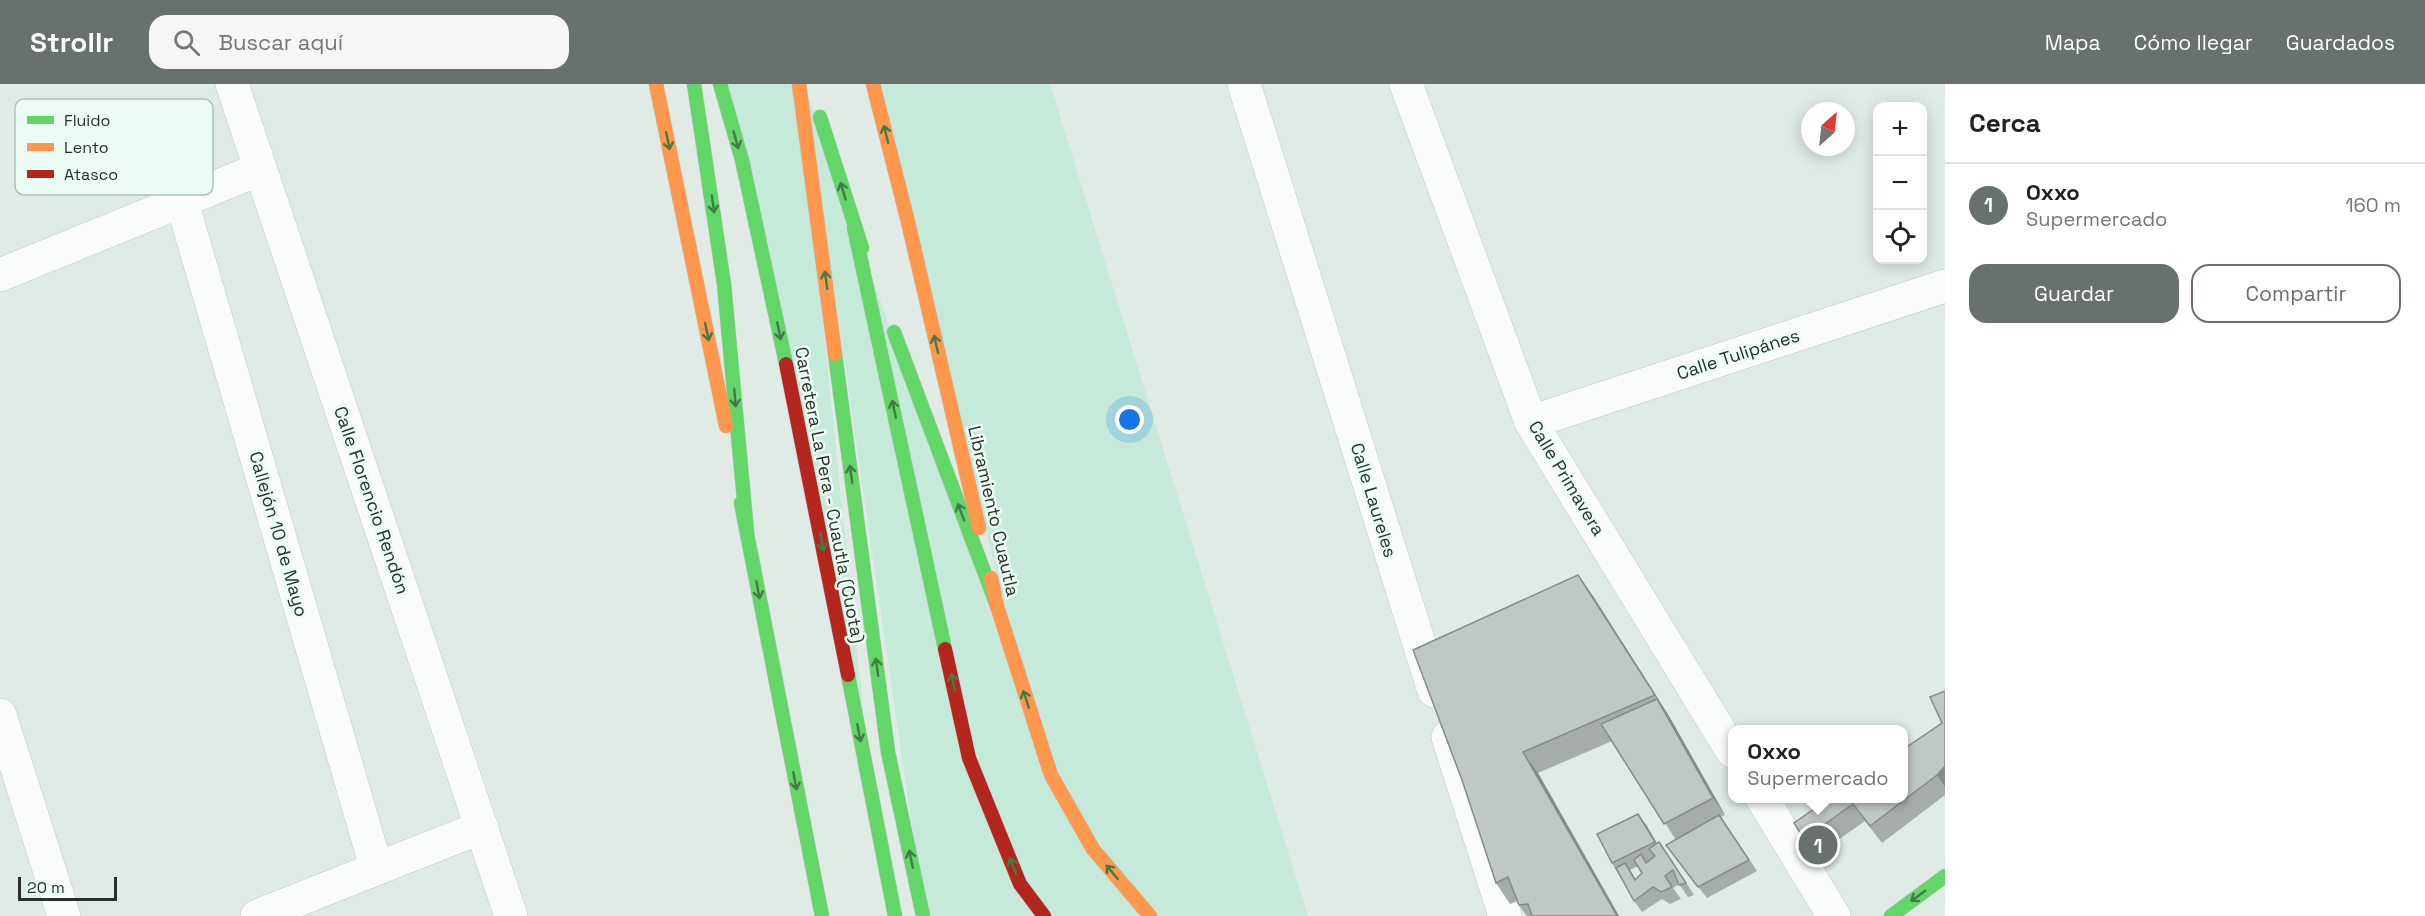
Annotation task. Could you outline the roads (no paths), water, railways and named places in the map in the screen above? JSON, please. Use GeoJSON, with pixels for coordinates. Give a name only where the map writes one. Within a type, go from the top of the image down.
{"type":"FeatureCollection","features":[{"type":"Feature","properties":{"kind":"main road"},"geometry":{"type":"LineString","coordinates":[[656,84],[822,916]]}},
{"type":"Feature","properties":{"kind":"main road"},"geometry":{"type":"LineString","coordinates":[[694,84],[724,284],[747,532]]}},
{"type":"Feature","properties":{"kind":"main road","name":"Carretera La Pera - Cuautla (Cuota)"},"geometry":{"type":"LineString","coordinates":[[720,84],[742,160],[802,438],[895,916]]}},
{"type":"Feature","properties":{"kind":"main road","name":"Carretera La Pera - Cuautla (Cuota)"},"geometry":{"type":"LineString","coordinates":[[800,84],[888,752],[923,916]]}},
{"type":"Feature","properties":{"kind":"main road"},"geometry":{"type":"LineString","coordinates":[[809,84],[854,228],[997,606]]}},
{"type":"Feature","properties":{"kind":"main road","name":"Libramiento Cuautla"},"geometry":{"type":"LineString","coordinates":[[873,84],[909,226],[997,606],[1051,775],[1093,849],[1150,916]]}},
{"type":"Feature","properties":{"kind":"main road"},"geometry":{"type":"LineString","coordinates":[[854,228],[969,758],[1020,884],[1044,916]]}},
{"type":"Feature","properties":{"kind":"main road"},"geometry":{"type":"LineString","coordinates":[[1892,916],[1945,876]]}},
{"type":"Feature","properties":{"kind":"street","name":"Calle Florencio Rendón"},"geometry":{"type":"LineString","coordinates":[[232,84],[511,916]]}},
{"type":"Feature","properties":{"kind":"street","name":"Calle Laureles"},"geometry":{"type":"LineString","coordinates":[[1244,84],[1505,916]]}},
{"type":"Feature","properties":{"kind":"street","name":"Calle Primavera"},"geometry":{"type":"LineString","coordinates":[[1406,84],[1531,422],[1728,744]]}},
{"type":"Feature","properties":{"kind":"street"},"geometry":{"type":"LineString","coordinates":[[213,189],[260,169]]}},
{"type":"Feature","properties":{"kind":"street"},"geometry":{"type":"LineString","coordinates":[[0,275],[199,195]]}},
{"type":"Feature","properties":{"kind":"street","name":"Callejón 10 de Mayo"},"geometry":{"type":"LineString","coordinates":[[182,202],[376,867]]}},
{"type":"Feature","properties":{"kind":"street","name":"Calle Tulipánes"},"geometry":{"type":"LineString","coordinates":[[1531,422],[1945,286]]}},
{"type":"Feature","properties":{"kind":"street"},"geometry":{"type":"LineString","coordinates":[[0,715],[64,916]]}},
{"type":"Feature","properties":{"kind":"street"},"geometry":{"type":"LineString","coordinates":[[1765,803],[1834,916]]}},
{"type":"Feature","properties":{"kind":"street"},"geometry":{"type":"LineString","coordinates":[[257,916],[482,826]]}},
{"type":"Feature","properties":{"kind":"place","name":"Oxxo"},"geometry":{"type":"Point","coordinates":[1818,845]}}]}
